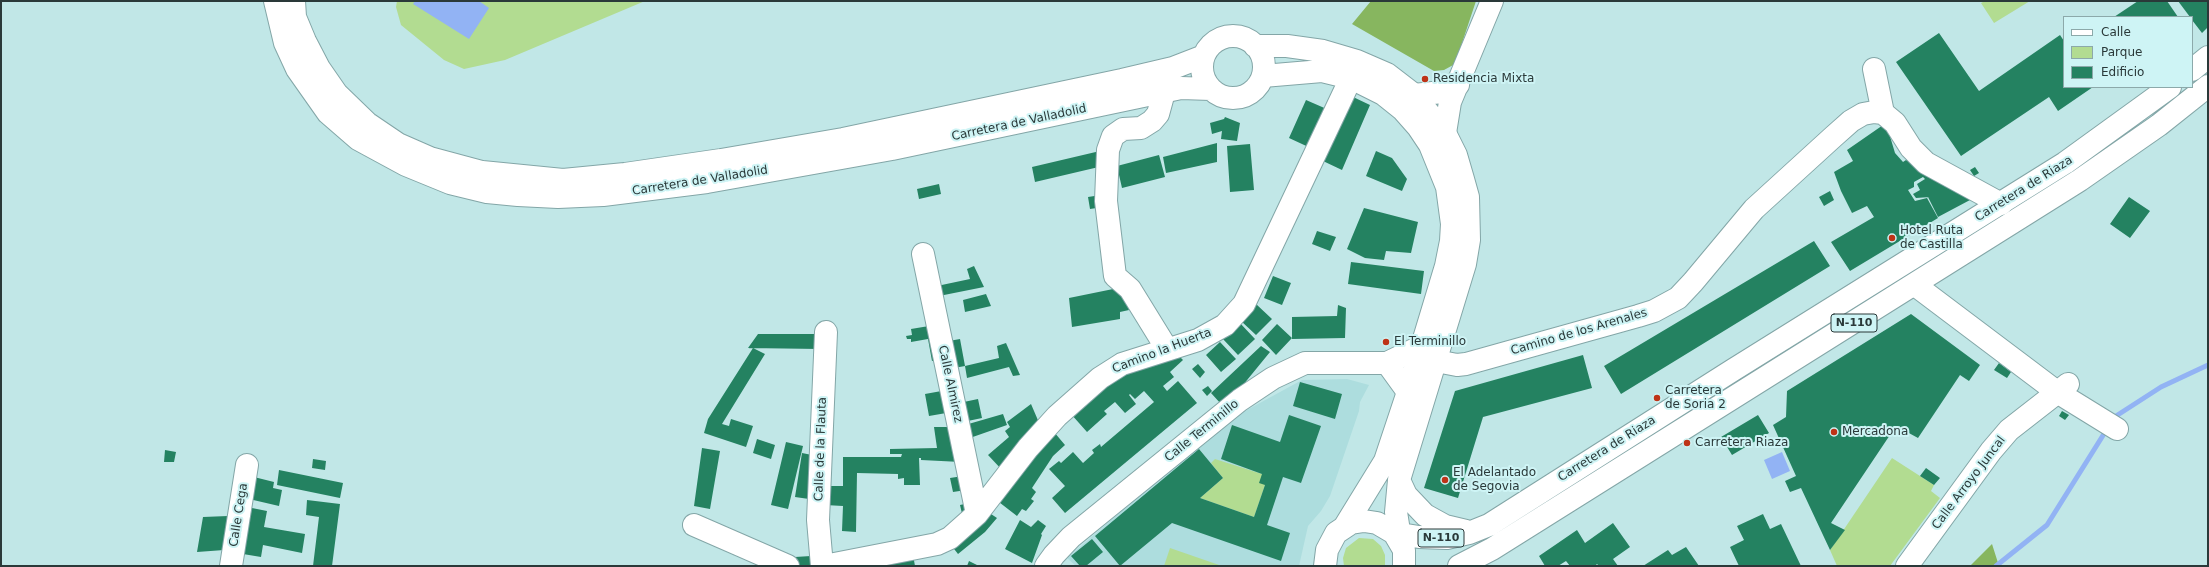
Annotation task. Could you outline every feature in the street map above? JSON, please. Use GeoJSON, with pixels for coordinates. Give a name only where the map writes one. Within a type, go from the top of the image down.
{"type":"FeatureCollection","features":[{"type":"Feature","properties":{"kind":"main road","name":"Carretera de Valladolid"},"geometry":{"type":"LineString","coordinates":[[275,1],[285,42],[297,69],[328,113],[358,139],[406,165],[450,183],[487,192],[518,195],[558,197],[603,195],[707,182],[892,149],[1181,88],[1211,89]]}},
{"type":"Feature","properties":{"kind":"main road","name":"Carretera de Valladolid"},"geometry":{"type":"LineString","coordinates":[[294,1],[295,18],[305,41],[319,68],[337,94],[374,128],[398,144],[430,158],[482,172],[563,180],[654,170],[843,139],[1122,80],[1172,68],[1204,56]]}},
{"type":"Feature","properties":{"kind":"main road"},"geometry":{"type":"LineString","coordinates":[[1445,133],[1448,110],[1492,1]]}},
{"type":"Feature","properties":{"kind":"main road"},"geometry":{"type":"LineString","coordinates":[[1227,37],[1237,37],[1247,40],[1255,46],[1261,55],[1264,65],[1263,76],[1253,91],[1240,97],[1227,98],[1211,89],[1202,73],[1204,56],[1217,40],[1227,37]]}},
{"type":"Feature","properties":{"kind":"main road"},"geometry":{"type":"LineString","coordinates":[[1255,46],[1287,46],[1323,51],[1357,61],[1387,74],[1414,95],[1445,133],[1456,155],[1468,197],[1469,240],[1465,264],[1429,353],[1408,392],[1385,461],[1345,526],[1336,534],[1329,544],[1325,556],[1326,566]]}},
{"type":"Feature","properties":{"kind":"main road"},"geometry":{"type":"LineString","coordinates":[[2193,69],[2208,57]]}},
{"type":"Feature","properties":{"kind":"main road"},"geometry":{"type":"LineString","coordinates":[[1874,69],[1883,114],[1895,123],[1911,148],[1926,163],[2001,204]]}},
{"type":"Feature","properties":{"kind":"main road"},"geometry":{"type":"LineString","coordinates":[[1263,76],[1322,71],[1351,78],[1383,94],[1403,110],[1418,127],[1430,145],[1447,187],[1452,224],[1446,266],[1429,353],[1399,480],[1396,512],[1398,537],[1405,557],[1404,566]]}},
{"type":"Feature","properties":{"kind":"main road","name":"Camino la Huerta"},"geometry":{"type":"LineString","coordinates":[[823,566],[942,542],[962,529],[977,514],[1028,448],[1056,416],[1100,378],[1122,364],[1198,340],[1213,333],[1230,321],[1244,304],[1351,78]]}},
{"type":"Feature","properties":{"kind":"main road"},"geometry":{"type":"LineString","coordinates":[[1414,95],[1442,92],[1458,85]]}},
{"type":"Feature","properties":{"kind":"main road","name":"Carretera de Riaza"},"geometry":{"type":"LineString","coordinates":[[1459,566],[1492,549],[1915,285],[2112,159],[2208,86]]}},
{"type":"Feature","properties":{"kind":"main road","name":"Carretera de Riaza"},"geometry":{"type":"LineString","coordinates":[[1345,526],[1357,522],[1371,521],[1383,525],[1398,537],[1419,538],[1447,538],[1469,534],[1482,528],[2065,163],[2169,88]]}},
{"type":"Feature","properties":{"kind":"main road"},"geometry":{"type":"LineString","coordinates":[[1164,92],[1158,114],[1152,121],[1141,128],[1123,129],[1113,136],[1108,150],[1106,201],[1116,276],[1130,289],[1167,349]]}},
{"type":"Feature","properties":{"kind":"main road","name":"Camino de los Arenales"},"geometry":{"type":"LineString","coordinates":[[1429,353],[1457,365],[1466,364],[1638,316],[1678,298],[1754,209],[1833,137],[1851,121],[1863,114],[1874,112],[1883,114]]}},
{"type":"Feature","properties":{"kind":"main road","name":"Calle Almirez"},"geometry":{"type":"LineString","coordinates":[[923,254],[977,514]]}},
{"type":"Feature","properties":{"kind":"main road"},"geometry":{"type":"LineString","coordinates":[[1915,285],[2063,387],[2092,414],[2117,430]]}},
{"type":"Feature","properties":{"kind":"main road","name":"Calle de la Flauta"},"geometry":{"type":"LineString","coordinates":[[823,566],[818,520],[826,332]]}},
{"type":"Feature","properties":{"kind":"main road","name":"Calle Terminillo"},"geometry":{"type":"LineString","coordinates":[[1046,566],[1065,542],[1240,400],[1296,366],[1305,363],[1387,363],[1429,353]]}},
{"type":"Feature","properties":{"kind":"main road"},"geometry":{"type":"LineString","coordinates":[[1387,363],[1408,392]]}},
{"type":"Feature","properties":{"kind":"main road","name":"Calle Arroyo Juncal"},"geometry":{"type":"LineString","coordinates":[[1907,566],[1990,451],[2009,430],[2063,387]]}},
{"type":"Feature","properties":{"kind":"main road","name":"Calle Cega"},"geometry":{"type":"LineString","coordinates":[[231,566],[247,464]]}},
{"type":"Feature","properties":{"kind":"main road"},"geometry":{"type":"LineString","coordinates":[[1399,480],[1406,495],[1417,508],[1438,523],[1466,531],[1482,528]]}},
{"type":"Feature","properties":{"kind":"main road"},"geometry":{"type":"LineString","coordinates":[[694,525],[788,566]]}},
{"type":"Feature","properties":{"kind":"shaded area"},"geometry":{"type":"Polygon","coordinates":[[[1347,379],[1369,385],[1360,402],[1359,411],[1330,496],[1321,511],[1308,526],[1299,566],[1076,566],[1067,558],[1225,422],[1302,380],[1347,379]]]}},
{"type":"Feature","properties":{"kind":"green space"},"geometry":{"type":"Polygon","coordinates":[[[397,1],[645,1],[505,60],[464,69],[444,60],[401,25],[396,7],[397,1]]]}},
{"type":"Feature","properties":{"kind":"green space"},"geometry":{"type":"Polygon","coordinates":[[[1371,1],[1476,1],[1455,64],[1444,70],[1434,71],[1352,24],[1371,1]]]}},
{"type":"Feature","properties":{"kind":"green space"},"geometry":{"type":"Polygon","coordinates":[[[1985,1],[2030,1],[1994,23],[1981,3],[1985,1]]]}},
{"type":"Feature","properties":{"kind":"green space"},"geometry":{"type":"Polygon","coordinates":[[[1892,458],[1934,485],[1931,491],[1940,498],[1890,566],[1837,566],[1830,550],[1892,458]]]}},
{"type":"Feature","properties":{"kind":"green space"},"geometry":{"type":"Polygon","coordinates":[[[1215,459],[1262,474],[1265,485],[1254,517],[1200,498],[1223,478],[1211,463],[1215,459]]]}},
{"type":"Feature","properties":{"kind":"green space"},"geometry":{"type":"Polygon","coordinates":[[[1359,538],[1373,539],[1381,546],[1385,555],[1385,566],[1344,566],[1343,558],[1346,548],[1359,538]]]}},
{"type":"Feature","properties":{"kind":"green space"},"geometry":{"type":"Polygon","coordinates":[[[1992,544],[1999,566],[1970,566],[1992,544]]]}},
{"type":"Feature","properties":{"kind":"green space"},"geometry":{"type":"Polygon","coordinates":[[[1170,548],[1222,566],[1164,566],[1170,548]]]}},
{"type":"Feature","properties":{"kind":"water"},"geometry":{"type":"Polygon","coordinates":[[[415,1],[479,1],[489,8],[469,39],[413,4],[415,1]]]}},
{"type":"Feature","properties":{"kind":"water"},"geometry":{"type":"Polygon","coordinates":[[[1782,452],[1790,471],[1772,479],[1764,460],[1782,452]]]}},
{"type":"Feature","properties":{"kind":"building"},"geometry":{"type":"Polygon","coordinates":[[[2138,1],[2167,1],[2177,16],[2116,16],[2138,1]]]}},
{"type":"Feature","properties":{"kind":"building"},"geometry":{"type":"Polygon","coordinates":[[[2178,1],[2208,1],[2208,27],[2202,33],[2193,21],[2193,16],[2189,16],[2178,1]]]}},
{"type":"Feature","properties":{"kind":"building"},"geometry":{"type":"Polygon","coordinates":[[[1939,33],[1979,91],[2060,35],[2063,40],[2063,88],[2092,88],[2058,111],[2049,97],[1961,156],[1896,62],[1939,33]]]}},
{"type":"Feature","properties":{"kind":"building"},"geometry":{"type":"Polygon","coordinates":[[[1351,96],[1370,105],[1342,170],[1323,161],[1351,96]]]}},
{"type":"Feature","properties":{"kind":"building"},"geometry":{"type":"Polygon","coordinates":[[[1306,100],[1329,110],[1315,150],[1289,138],[1306,100]]]}},
{"type":"Feature","properties":{"kind":"building"},"geometry":{"type":"Polygon","coordinates":[[[1225,117],[1240,123],[1237,141],[1221,139],[1222,131],[1212,134],[1210,123],[1224,119],[1225,117]]]}},
{"type":"Feature","properties":{"kind":"building"},"geometry":{"type":"Polygon","coordinates":[[[1886,123],[1895,153],[1903,162],[1906,160],[1970,193],[1967,196],[1970,200],[1938,217],[1928,197],[1916,198],[1913,194],[1920,190],[1917,184],[1925,179],[1923,177],[1914,182],[1914,187],[1908,190],[1915,201],[1927,198],[1938,218],[1850,271],[1831,242],[1874,217],[1867,206],[1852,213],[1841,191],[1834,172],[1853,161],[1847,150],[1886,123]]]}},
{"type":"Feature","properties":{"kind":"building"},"geometry":{"type":"Polygon","coordinates":[[[1217,143],[1217,162],[1166,173],[1163,157],[1217,143]]]}},
{"type":"Feature","properties":{"kind":"building"},"geometry":{"type":"Polygon","coordinates":[[[1250,144],[1254,190],[1230,192],[1227,146],[1250,144]]]}},
{"type":"Feature","properties":{"kind":"building"},"geometry":{"type":"Polygon","coordinates":[[[1100,151],[1103,166],[1035,182],[1032,167],[1100,151]]]}},
{"type":"Feature","properties":{"kind":"building"},"geometry":{"type":"Polygon","coordinates":[[[1376,151],[1392,158],[1407,179],[1402,191],[1366,176],[1376,151]]]}},
{"type":"Feature","properties":{"kind":"building"},"geometry":{"type":"Polygon","coordinates":[[[1159,155],[1165,177],[1122,188],[1117,166],[1159,155]]]}},
{"type":"Feature","properties":{"kind":"building"},"geometry":{"type":"Polygon","coordinates":[[[1975,167],[1979,173],[1974,176],[1970,170],[1975,167]]]}},
{"type":"Feature","properties":{"kind":"building"},"geometry":{"type":"Polygon","coordinates":[[[939,184],[941,194],[919,199],[917,189],[939,184]]]}},
{"type":"Feature","properties":{"kind":"building"},"geometry":{"type":"Polygon","coordinates":[[[1830,191],[1834,200],[1824,206],[1819,197],[1830,191]]]}},
{"type":"Feature","properties":{"kind":"building"},"geometry":{"type":"Polygon","coordinates":[[[1101,195],[1103,207],[1090,209],[1088,197],[1101,195]]]}},
{"type":"Feature","properties":{"kind":"building"},"geometry":{"type":"Polygon","coordinates":[[[2129,197],[2150,211],[2130,238],[2110,224],[2129,197]]]}},
{"type":"Feature","properties":{"kind":"building"},"geometry":{"type":"Polygon","coordinates":[[[1364,208],[1418,222],[1411,253],[1386,251],[1384,260],[1365,258],[1347,249],[1364,208]]]}},
{"type":"Feature","properties":{"kind":"building"},"geometry":{"type":"Polygon","coordinates":[[[1317,231],[1336,237],[1330,251],[1312,244],[1317,231]]]}},
{"type":"Feature","properties":{"kind":"building"},"geometry":{"type":"Polygon","coordinates":[[[1814,241],[1830,266],[1621,394],[1604,366],[1814,241]]]}},
{"type":"Feature","properties":{"kind":"building"},"geometry":{"type":"Polygon","coordinates":[[[1351,262],[1424,271],[1421,294],[1348,284],[1351,262]]]}},
{"type":"Feature","properties":{"kind":"building"},"geometry":{"type":"Polygon","coordinates":[[[974,266],[984,287],[939,296],[937,286],[970,279],[967,269],[974,266]]]}},
{"type":"Feature","properties":{"kind":"building"},"geometry":{"type":"Polygon","coordinates":[[[1273,276],[1291,283],[1282,305],[1264,298],[1273,276]]]}},
{"type":"Feature","properties":{"kind":"building"},"geometry":{"type":"Polygon","coordinates":[[[1123,287],[1129,310],[1120,312],[1120,319],[1072,327],[1069,298],[1123,287]]]}},
{"type":"Feature","properties":{"kind":"building"},"geometry":{"type":"Polygon","coordinates":[[[986,294],[991,306],[965,312],[963,300],[986,294]]]}},
{"type":"Feature","properties":{"kind":"building"},"geometry":{"type":"Polygon","coordinates":[[[1256,304],[1272,319],[1256,335],[1240,320],[1256,304]]]}},
{"type":"Feature","properties":{"kind":"building"},"geometry":{"type":"Polygon","coordinates":[[[1338,305],[1346,308],[1345,338],[1292,339],[1292,317],[1337,316],[1338,305]]]}},
{"type":"Feature","properties":{"kind":"building","name":"Mercadona"},"geometry":{"type":"Polygon","coordinates":[[[1911,314],[1980,365],[1969,381],[1960,375],[1918,438],[1896,426],[1831,523],[1845,530],[1830,550],[1801,488],[1790,492],[1785,481],[1796,476],[1773,425],[1786,417],[1787,391],[1911,314]]]}},
{"type":"Feature","properties":{"kind":"building"},"geometry":{"type":"Polygon","coordinates":[[[1239,322],[1255,339],[1238,355],[1222,338],[1239,322]]]}},
{"type":"Feature","properties":{"kind":"building"},"geometry":{"type":"Polygon","coordinates":[[[1277,324],[1292,338],[1276,355],[1262,340],[1277,324]]]}},
{"type":"Feature","properties":{"kind":"building"},"geometry":{"type":"Polygon","coordinates":[[[935,325],[941,359],[932,361],[928,339],[911,342],[911,339],[907,339],[906,336],[912,335],[911,329],[935,325]]]}},
{"type":"Feature","properties":{"kind":"building"},"geometry":{"type":"Polygon","coordinates":[[[758,334],[820,334],[820,349],[748,348],[758,334]]]}},
{"type":"Feature","properties":{"kind":"building"},"geometry":{"type":"Polygon","coordinates":[[[960,339],[965,366],[954,368],[949,341],[960,339]]]}},
{"type":"Feature","properties":{"kind":"building"},"geometry":{"type":"Polygon","coordinates":[[[1220,342],[1236,359],[1221,372],[1206,355],[1220,342]]]}},
{"type":"Feature","properties":{"kind":"building"},"geometry":{"type":"Polygon","coordinates":[[[1006,343],[1020,375],[1013,376],[1009,367],[967,378],[965,366],[999,358],[997,346],[1006,343]]]}},
{"type":"Feature","properties":{"kind":"building"},"geometry":{"type":"Polygon","coordinates":[[[1261,346],[1270,352],[1243,385],[1221,404],[1211,393],[1261,346]]]}},
{"type":"Feature","properties":{"kind":"building"},"geometry":{"type":"Polygon","coordinates":[[[753,348],[765,354],[722,424],[729,426],[731,419],[753,426],[746,447],[704,433],[708,419],[753,348]]]}},
{"type":"Feature","properties":{"kind":"building"},"geometry":{"type":"Polygon","coordinates":[[[1175,352],[1183,360],[1170,372],[1174,377],[1163,386],[1167,391],[1178,381],[1197,403],[1065,513],[1052,498],[1065,486],[1049,469],[1059,461],[1061,463],[1073,452],[1083,463],[1094,453],[1092,450],[1100,444],[1101,447],[1154,402],[1144,391],[1135,399],[1130,394],[1129,395],[1136,404],[1125,413],[1115,402],[1104,411],[1107,414],[1087,432],[1071,414],[1123,368],[1175,352]]]}},
{"type":"Feature","properties":{"kind":"building"},"geometry":{"type":"Polygon","coordinates":[[[1583,355],[1592,388],[1483,417],[1458,498],[1424,488],[1455,391],[1583,355]]]}},
{"type":"Feature","properties":{"kind":"building"},"geometry":{"type":"Polygon","coordinates":[[[1999,363],[2011,372],[2007,378],[1994,370],[1999,363]]]}},
{"type":"Feature","properties":{"kind":"building"},"geometry":{"type":"Polygon","coordinates":[[[1198,364],[1205,372],[1200,378],[1192,369],[1198,364]]]}},
{"type":"Feature","properties":{"kind":"building"},"geometry":{"type":"Polygon","coordinates":[[[1300,382],[1342,394],[1335,419],[1293,406],[1300,382]]]}},
{"type":"Feature","properties":{"kind":"building"},"geometry":{"type":"Polygon","coordinates":[[[1208,386],[1212,391],[1207,396],[1202,390],[1208,386]]]}},
{"type":"Feature","properties":{"kind":"building"},"geometry":{"type":"Polygon","coordinates":[[[947,390],[952,412],[929,416],[925,394],[947,390]]]}},
{"type":"Feature","properties":{"kind":"building"},"geometry":{"type":"Polygon","coordinates":[[[978,399],[982,418],[963,422],[959,403],[978,399]]]}},
{"type":"Feature","properties":{"kind":"building"},"geometry":{"type":"Polygon","coordinates":[[[1031,404],[1040,425],[1003,471],[988,455],[1009,437],[1005,431],[1010,427],[1007,422],[1031,404]]]}},
{"type":"Feature","properties":{"kind":"building"},"geometry":{"type":"Polygon","coordinates":[[[2062,411],[2069,415],[2065,420],[2059,416],[2062,411]]]}},
{"type":"Feature","properties":{"kind":"building"},"geometry":{"type":"Polygon","coordinates":[[[1003,414],[1007,425],[967,439],[965,425],[1003,414]]]}},
{"type":"Feature","properties":{"kind":"building"},"geometry":{"type":"Polygon","coordinates":[[[1289,415],[1321,426],[1301,483],[1283,477],[1267,525],[1290,533],[1281,561],[1172,523],[1120,566],[1095,536],[1199,449],[1223,478],[1200,498],[1254,517],[1265,485],[1259,483],[1262,474],[1221,459],[1232,425],[1280,442],[1289,415]]]}},
{"type":"Feature","properties":{"kind":"building"},"geometry":{"type":"Polygon","coordinates":[[[1758,415],[1769,433],[1732,455],[1721,437],[1758,415]]]}},
{"type":"Feature","properties":{"kind":"building"},"geometry":{"type":"Polygon","coordinates":[[[934,427],[954,427],[961,462],[921,460],[921,458],[919,458],[920,485],[904,485],[904,478],[898,479],[898,474],[857,473],[856,532],[842,531],[843,506],[825,505],[825,486],[843,486],[843,457],[901,457],[902,454],[890,454],[890,449],[937,448],[934,427]]]}},
{"type":"Feature","properties":{"kind":"building"},"geometry":{"type":"Polygon","coordinates":[[[1054,432],[1065,445],[1053,456],[1032,488],[1036,492],[1031,499],[1034,501],[1026,511],[1022,509],[1017,516],[995,499],[1054,432]]]}},
{"type":"Feature","properties":{"kind":"building"},"geometry":{"type":"Polygon","coordinates":[[[757,439],[775,445],[771,459],[753,453],[757,439]]]}},
{"type":"Feature","properties":{"kind":"building"},"geometry":{"type":"Polygon","coordinates":[[[786,442],[803,446],[788,509],[771,505],[786,442]]]}},
{"type":"Feature","properties":{"kind":"building"},"geometry":{"type":"Polygon","coordinates":[[[702,448],[720,451],[710,509],[694,506],[702,448]]]}},
{"type":"Feature","properties":{"kind":"building"},"geometry":{"type":"Polygon","coordinates":[[[165,450],[176,452],[174,462],[164,462],[165,450]]]}},
{"type":"Feature","properties":{"kind":"building"},"geometry":{"type":"Polygon","coordinates":[[[802,453],[817,456],[809,499],[795,497],[802,453]]]}},
{"type":"Feature","properties":{"kind":"building"},"geometry":{"type":"Polygon","coordinates":[[[313,459],[326,461],[325,470],[312,468],[313,459]]]}},
{"type":"Feature","properties":{"kind":"building"},"geometry":{"type":"Polygon","coordinates":[[[1926,468],[1940,478],[1934,485],[1920,476],[1926,468]]]}},
{"type":"Feature","properties":{"kind":"building"},"geometry":{"type":"Polygon","coordinates":[[[279,470],[343,483],[340,498],[277,485],[279,470]]]}},
{"type":"Feature","properties":{"kind":"building"},"geometry":{"type":"Polygon","coordinates":[[[963,476],[966,490],[953,492],[950,478],[963,476]]]}},
{"type":"Feature","properties":{"kind":"building"},"geometry":{"type":"Polygon","coordinates":[[[254,477],[274,482],[273,488],[282,490],[279,506],[249,499],[254,477]]]}},
{"type":"Feature","properties":{"kind":"building"},"geometry":{"type":"Polygon","coordinates":[[[307,500],[340,504],[332,566],[313,566],[319,517],[306,515],[307,500]]]}},
{"type":"Feature","properties":{"kind":"building"},"geometry":{"type":"Polygon","coordinates":[[[969,503],[964,522],[960,505],[969,503]]]}},
{"type":"Feature","properties":{"kind":"building"},"geometry":{"type":"Polygon","coordinates":[[[252,508],[267,511],[264,527],[305,534],[302,553],[263,545],[261,557],[243,554],[252,508]]]}},
{"type":"Feature","properties":{"kind":"building"},"geometry":{"type":"Polygon","coordinates":[[[988,512],[997,518],[985,532],[958,554],[951,545],[988,512]]]}},
{"type":"Feature","properties":{"kind":"building"},"geometry":{"type":"Polygon","coordinates":[[[1763,514],[1770,529],[1781,524],[1801,566],[1739,566],[1730,547],[1744,540],[1737,526],[1763,514]]]}},
{"type":"Feature","properties":{"kind":"building"},"geometry":{"type":"Polygon","coordinates":[[[228,516],[224,550],[197,552],[203,517],[228,516]]]}},
{"type":"Feature","properties":{"kind":"building"},"geometry":{"type":"Polygon","coordinates":[[[1020,520],[1031,527],[1038,520],[1046,526],[1041,534],[1042,535],[1032,563],[1005,549],[1020,520]]]}},
{"type":"Feature","properties":{"kind":"building"},"geometry":{"type":"Polygon","coordinates":[[[1613,523],[1630,547],[1613,559],[1618,566],[1599,566],[1597,564],[1595,566],[1570,566],[1566,561],[1558,566],[1545,566],[1539,556],[1577,530],[1585,543],[1613,523]]]}},
{"type":"Feature","properties":{"kind":"building"},"geometry":{"type":"Polygon","coordinates":[[[1092,539],[1103,552],[1086,566],[1080,566],[1071,556],[1092,539]]]}},
{"type":"Feature","properties":{"kind":"building"},"geometry":{"type":"Polygon","coordinates":[[[1686,547],[1699,566],[1643,566],[1668,550],[1672,555],[1686,547]]]}},
{"type":"Feature","properties":{"kind":"building"},"geometry":{"type":"Polygon","coordinates":[[[913,555],[915,566],[867,566],[913,555]]]}},
{"type":"Feature","properties":{"kind":"building"},"geometry":{"type":"Polygon","coordinates":[[[811,556],[811,565],[796,565],[795,557],[811,556]]]}},
{"type":"Feature","properties":{"kind":"building"},"geometry":{"type":"Polygon","coordinates":[[[969,561],[979,566],[967,566],[969,561]]]}},
{"type":"Feature","properties":{"kind":"waterway"},"geometry":{"type":"LineString","coordinates":[[2113,420],[2116,416],[2161,387],[2208,365]]}},
{"type":"Feature","properties":{"kind":"waterway"},"geometry":{"type":"LineString","coordinates":[[1996,566],[2047,525],[2107,429]]}},
{"type":"Feature","properties":{"kind":"place","name":"Residencia Mixta"},"geometry":{"type":"Point","coordinates":[1425,79]}},
{"type":"Feature","properties":{"kind":"place","name":"Hotel Ruta de Castilla"},"geometry":{"type":"Point","coordinates":[1892,238]}},
{"type":"Feature","properties":{"kind":"place","name":"El Terminillo"},"geometry":{"type":"Point","coordinates":[1386,342]}},
{"type":"Feature","properties":{"kind":"place","name":"Carretera de Soria 2"},"geometry":{"type":"Point","coordinates":[1657,398]}},
{"type":"Feature","properties":{"kind":"place","name":"Mercadona"},"geometry":{"type":"Point","coordinates":[1834,432]}},
{"type":"Feature","properties":{"kind":"place","name":"Carretera Riaza"},"geometry":{"type":"Point","coordinates":[1687,443]}},
{"type":"Feature","properties":{"kind":"place","name":"El Adelantado de Segovia"},"geometry":{"type":"Point","coordinates":[1445,480]}}]}
